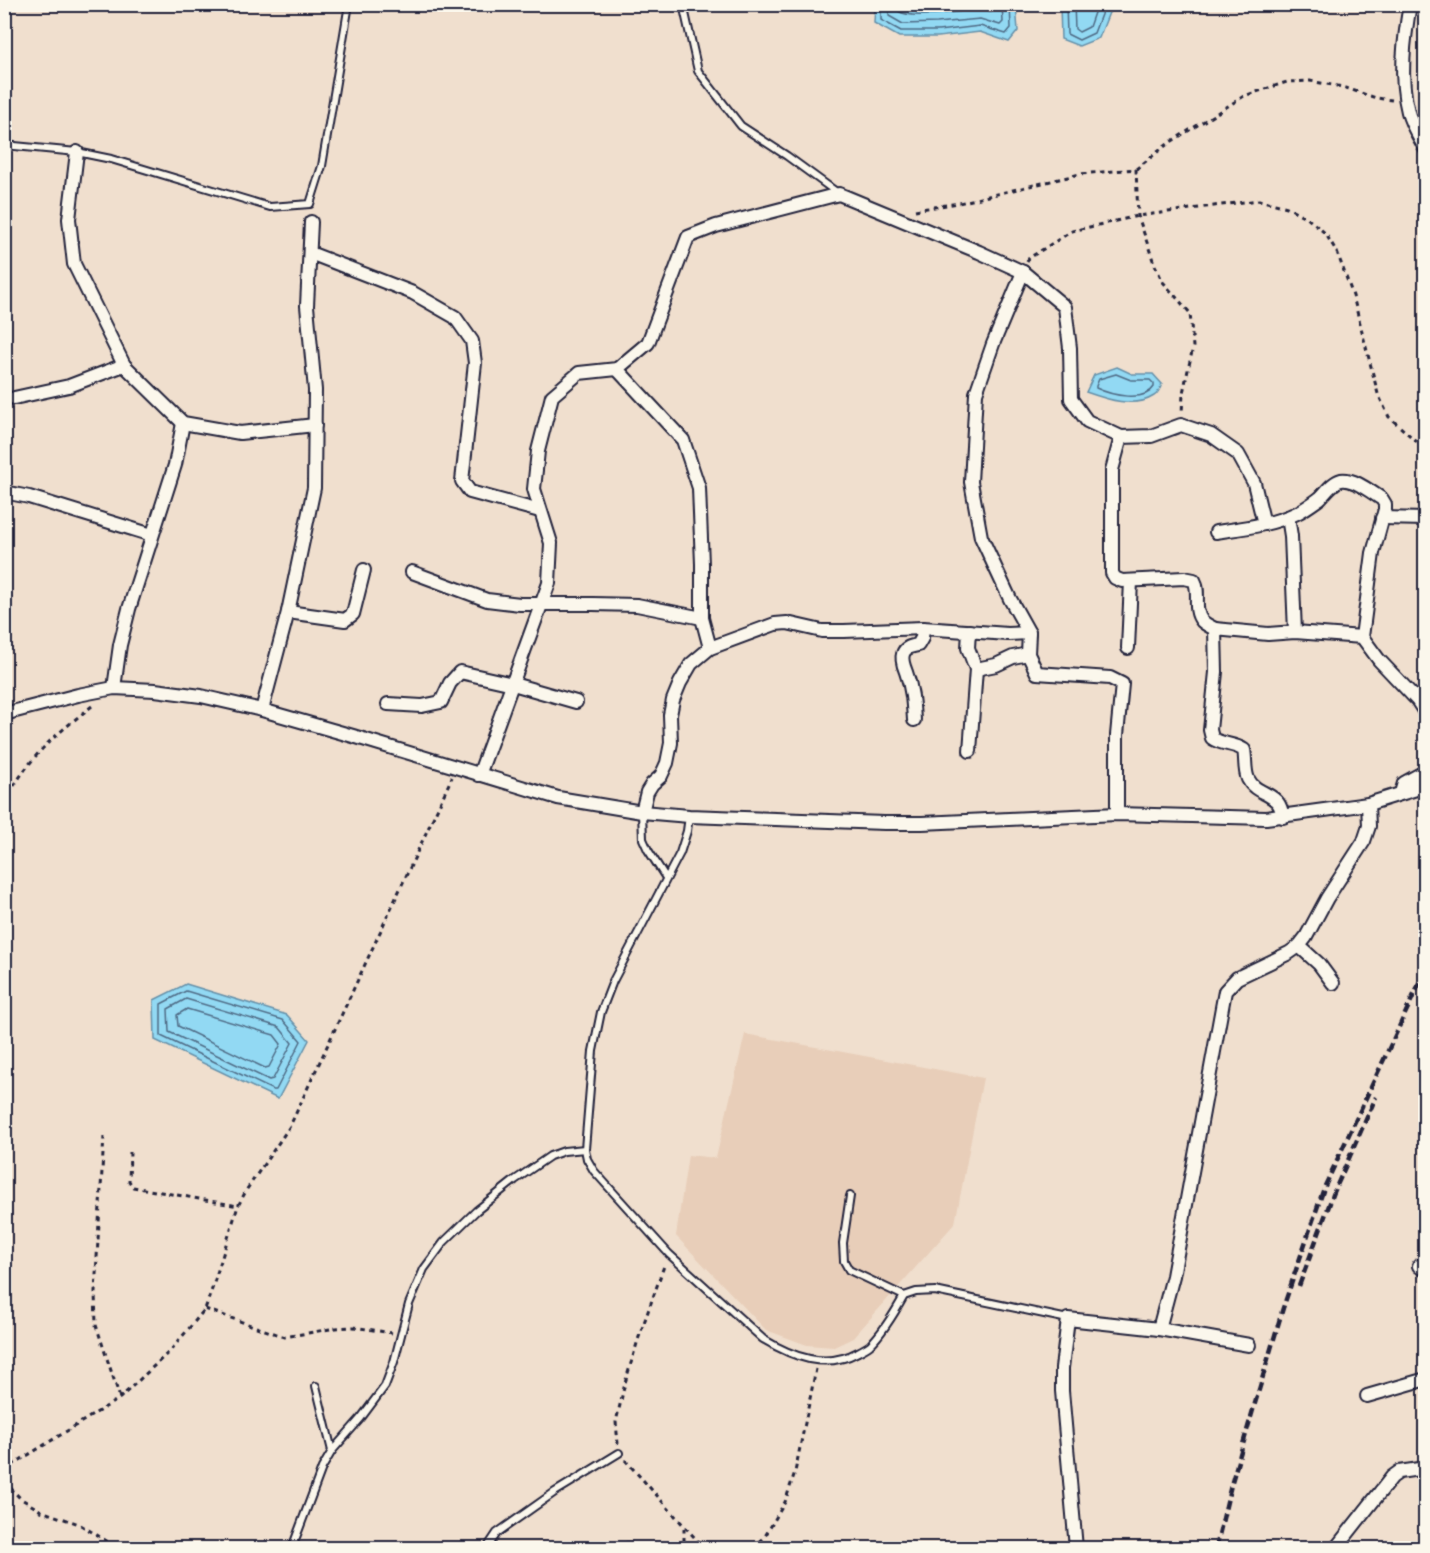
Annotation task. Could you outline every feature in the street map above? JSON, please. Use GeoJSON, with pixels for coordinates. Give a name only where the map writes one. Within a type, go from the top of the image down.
{"type":"FeatureCollection","features":[{"type":"Feature","properties":{"kind":"street"},"geometry":{"type":"LineString","coordinates":[[1410,4],[1404,39],[1403,68],[1406,103],[1408,114],[1425,150]]}},
{"type":"Feature","properties":{"kind":"street"},"geometry":{"type":"LineString","coordinates":[[77,152],[69,219],[74,264],[124,365],[183,423],[240,434],[315,425]]}},
{"type":"Feature","properties":{"kind":"street"},"geometry":{"type":"LineString","coordinates":[[479,775],[549,583],[551,543],[534,489],[538,451],[552,396],[579,373],[617,369],[648,343],[688,237],[716,226],[839,194],[1023,272],[1065,307],[1070,348],[1071,399],[1088,421],[1121,436],[1151,436],[1181,424],[1211,435],[1238,454],[1254,483],[1264,524]]}},
{"type":"Feature","properties":{"kind":"street"},"geometry":{"type":"LineString","coordinates":[[262,710],[288,612],[314,488],[315,390],[307,306],[311,222]]}},
{"type":"Feature","properties":{"kind":"street"},"geometry":{"type":"LineString","coordinates":[[310,253],[413,292],[455,316],[472,341],[475,363],[462,481],[470,492],[540,511]]}},
{"type":"Feature","properties":{"kind":"street"},"geometry":{"type":"LineString","coordinates":[[1023,272],[993,344],[976,393],[971,482],[981,537],[1029,633],[1029,654],[1037,673],[1110,678],[1122,684],[1117,735],[1117,814]]}},
{"type":"Feature","properties":{"kind":"street"},"geometry":{"type":"LineString","coordinates":[[14,398],[69,386],[124,365]]}},
{"type":"Feature","properties":{"kind":"street"},"geometry":{"type":"LineString","coordinates":[[617,369],[684,440],[699,488],[702,618],[710,648]]}},
{"type":"Feature","properties":{"kind":"street"},"geometry":{"type":"LineString","coordinates":[[114,688],[120,645],[129,609],[175,465],[183,423]]}},
{"type":"Feature","properties":{"kind":"street"},"geometry":{"type":"LineString","coordinates":[[1121,436],[1112,470],[1112,573],[1115,578],[1122,581],[1184,578],[1194,580],[1197,586],[1198,614],[1203,622],[1215,629],[1268,634],[1295,632],[1362,638]]}},
{"type":"Feature","properties":{"kind":"street"},"geometry":{"type":"LineString","coordinates":[[1216,532],[1264,524],[1288,517],[1318,499],[1337,481],[1342,480],[1351,481],[1382,499],[1385,504],[1372,553],[1362,638],[1379,660],[1417,700],[1425,714]]}},
{"type":"Feature","properties":{"kind":"street"},"geometry":{"type":"LineString","coordinates":[[4,492],[30,497],[152,535]]}},
{"type":"Feature","properties":{"kind":"street"},"geometry":{"type":"LineString","coordinates":[[1288,517],[1291,536],[1295,632]]}},
{"type":"Feature","properties":{"kind":"street"},"geometry":{"type":"LineString","coordinates":[[1382,518],[1425,519]]}},
{"type":"Feature","properties":{"kind":"street"},"geometry":{"type":"LineString","coordinates":[[288,612],[345,620],[353,614],[364,570]]}},
{"type":"Feature","properties":{"kind":"street"},"geometry":{"type":"LineString","coordinates":[[412,572],[487,600],[520,604],[637,605],[702,618]]}},
{"type":"Feature","properties":{"kind":"street"},"geometry":{"type":"LineString","coordinates":[[1128,648],[1131,581]]}},
{"type":"Feature","properties":{"kind":"street"},"geometry":{"type":"LineString","coordinates":[[642,812],[647,792],[661,776],[667,764],[671,743],[670,715],[680,683],[691,664],[710,648],[775,624],[787,623],[822,631],[844,632],[923,628],[1008,634],[1029,633]]}},
{"type":"Feature","properties":{"kind":"street"},"geometry":{"type":"LineString","coordinates":[[914,720],[913,697],[909,678],[902,662],[906,648],[918,645],[922,638],[923,628]]}},
{"type":"Feature","properties":{"kind":"street"},"geometry":{"type":"LineString","coordinates":[[1215,629],[1216,672],[1210,730],[1212,738],[1239,746],[1244,750],[1246,775],[1249,781],[1254,789],[1273,798],[1279,805],[1283,817]]}},
{"type":"Feature","properties":{"kind":"street"},"geometry":{"type":"LineString","coordinates":[[969,632],[969,648],[976,669],[970,751]]}},
{"type":"Feature","properties":{"kind":"street"},"geometry":{"type":"LineString","coordinates":[[976,669],[1029,654]]}},
{"type":"Feature","properties":{"kind":"street"},"geometry":{"type":"LineString","coordinates":[[388,704],[422,706],[441,702],[450,683],[460,672],[576,702]]}},
{"type":"Feature","properties":{"kind":"street"},"geometry":{"type":"LineString","coordinates":[[4,714],[114,688],[201,696],[262,710],[558,798],[642,812],[689,816],[884,823],[1117,814],[1266,818],[1368,804],[1425,786]]}},
{"type":"Feature","properties":{"kind":"street"},"geometry":{"type":"LineString","coordinates":[[1401,793],[1404,783],[1425,771]]}},
{"type":"Feature","properties":{"kind":"street"},"geometry":{"type":"LineString","coordinates":[[1159,1329],[1173,1276],[1225,991],[1237,978],[1289,953],[1306,937],[1327,898],[1364,840],[1369,826],[1368,804]]}},
{"type":"Feature","properties":{"kind":"street"},"geometry":{"type":"LineString","coordinates":[[1299,946],[1319,964],[1333,983]]}},
{"type":"Feature","properties":{"kind":"street"},"geometry":{"type":"LineString","coordinates":[[1076,1548],[1062,1391],[1062,1368],[1068,1319],[1159,1329],[1250,1345]]}},
{"type":"Feature","properties":{"kind":"street"},"geometry":{"type":"LineString","coordinates":[[1367,1396],[1425,1379]]}},
{"type":"Feature","properties":{"kind":"street"},"geometry":{"type":"LineString","coordinates":[[1336,1548],[1392,1477],[1399,1472],[1425,1468]]}},
{"type":"Feature","properties":{"kind":"lane"},"geometry":{"type":"LineString","coordinates":[[4,145],[77,152],[111,159],[270,207],[310,204],[322,166],[349,4]]}},
{"type":"Feature","properties":{"kind":"lane"},"geometry":{"type":"LineString","coordinates":[[683,4],[698,71],[741,126],[839,194]]}},
{"type":"Feature","properties":{"kind":"lane"},"geometry":{"type":"LineString","coordinates":[[642,812],[643,839],[666,878]]}},
{"type":"Feature","properties":{"kind":"lane"},"geometry":{"type":"LineString","coordinates":[[689,816],[680,853],[613,981],[601,1012],[593,1051],[585,1149],[587,1160],[594,1171],[669,1254],[762,1339],[779,1349],[818,1361],[837,1360],[850,1356],[868,1347],[889,1323],[904,1296],[916,1292],[935,1291],[1068,1319]]}},
{"type":"Feature","properties":{"kind":"lane"},"geometry":{"type":"LineString","coordinates":[[292,1548],[322,1468],[332,1451],[385,1386],[394,1362],[409,1304],[424,1269],[444,1242],[476,1211],[515,1180],[550,1156],[564,1151],[585,1149]]}},
{"type":"Feature","properties":{"kind":"lane"},"geometry":{"type":"LineString","coordinates":[[850,1196],[843,1243],[844,1261],[849,1270],[904,1296]]}},
{"type":"Feature","properties":{"kind":"lane"},"geometry":{"type":"LineString","coordinates":[[316,1386],[332,1451]]}},
{"type":"Feature","properties":{"kind":"lane"},"geometry":{"type":"LineString","coordinates":[[487,1548],[497,1533],[555,1492],[619,1453]]}},
{"type":"Feature","properties":{"kind":"path"},"geometry":{"type":"LineString","coordinates":[[912,211],[959,203],[1080,174],[1136,169],[1169,144],[1244,96],[1287,82],[1310,81],[1343,87],[1376,98],[1406,103]]}},
{"type":"Feature","properties":{"kind":"path"},"geometry":{"type":"LineString","coordinates":[[1136,169],[1138,216],[1154,263],[1163,282],[1190,313],[1193,347],[1183,393],[1181,424]]}},
{"type":"Feature","properties":{"kind":"path"},"geometry":{"type":"LineString","coordinates":[[1023,272],[1029,258],[1072,231],[1138,216],[1259,200],[1287,207],[1307,218],[1325,233],[1337,252],[1353,296],[1378,394],[1389,417],[1425,450]]}},
{"type":"Feature","properties":{"kind":"path"},"geometry":{"type":"LineString","coordinates":[[1419,444],[1425,438]]}},
{"type":"Feature","properties":{"kind":"path"},"geometry":{"type":"LineString","coordinates":[[4,801],[36,755],[114,688]]}},
{"type":"Feature","properties":{"kind":"path"},"geometry":{"type":"LineString","coordinates":[[4,1470],[120,1398],[171,1350],[205,1309],[238,1206],[290,1126],[456,768]]}},
{"type":"Feature","properties":{"kind":"path"},"geometry":{"type":"LineString","coordinates":[[104,1136],[96,1325],[120,1398]]}},
{"type":"Feature","properties":{"kind":"path"},"geometry":{"type":"LineString","coordinates":[[130,1152],[129,1181],[133,1187],[238,1206]]}},
{"type":"Feature","properties":{"kind":"path"},"geometry":{"type":"LineString","coordinates":[[669,1254],[624,1383],[616,1422],[619,1453],[704,1548]]}},
{"type":"Feature","properties":{"kind":"path"},"geometry":{"type":"LineString","coordinates":[[205,1309],[285,1337],[354,1327],[400,1335]]}},
{"type":"Feature","properties":{"kind":"path"},"geometry":{"type":"LineString","coordinates":[[753,1548],[764,1538],[785,1503],[795,1472],[818,1361]]}},
{"type":"Feature","properties":{"kind":"path"},"geometry":{"type":"LineString","coordinates":[[4,1480],[20,1498],[41,1511],[79,1524],[118,1548]]}},
{"type":"Feature","properties":{"kind":"path"},"geometry":{"type":"LineString","coordinates":[[684,1526],[684,1548]]}},
{"type":"Feature","properties":{"kind":"shaded area"},"geometry":{"type":"Polygon","coordinates":[[[745,1034],[983,1078],[955,1223],[853,1338],[834,1347],[807,1345],[766,1330],[676,1236],[688,1155],[716,1158],[745,1034]]]}},
{"type":"Feature","properties":{"kind":"water"},"geometry":{"type":"Polygon","coordinates":[[[875,5],[1016,5],[1018,31],[1009,42],[980,32],[938,37],[899,37],[874,23],[875,5]]]}},
{"type":"Feature","properties":{"kind":"water"},"geometry":{"type":"Polygon","coordinates":[[[1060,5],[1112,5],[1099,38],[1079,46],[1061,39],[1060,5]]]}},
{"type":"Feature","properties":{"kind":"water"},"geometry":{"type":"Polygon","coordinates":[[[1117,367],[1132,374],[1153,374],[1162,384],[1159,391],[1146,400],[1138,402],[1120,402],[1086,392],[1094,375],[1117,367]]]}},
{"type":"Feature","properties":{"kind":"water"},"geometry":{"type":"Polygon","coordinates":[[[186,984],[287,1015],[309,1040],[278,1099],[155,1040],[154,1000],[186,984]]]}},
{"type":"Feature","properties":{"kind":"railway"},"geometry":{"type":"LineString","coordinates":[[1216,1548],[1231,1485],[1283,1308],[1324,1188],[1426,969]]}},
{"type":"Feature","properties":{"kind":"railway"},"geometry":{"type":"LineString","coordinates":[[1299,1286],[1334,1192],[1376,1097]]}}]}
